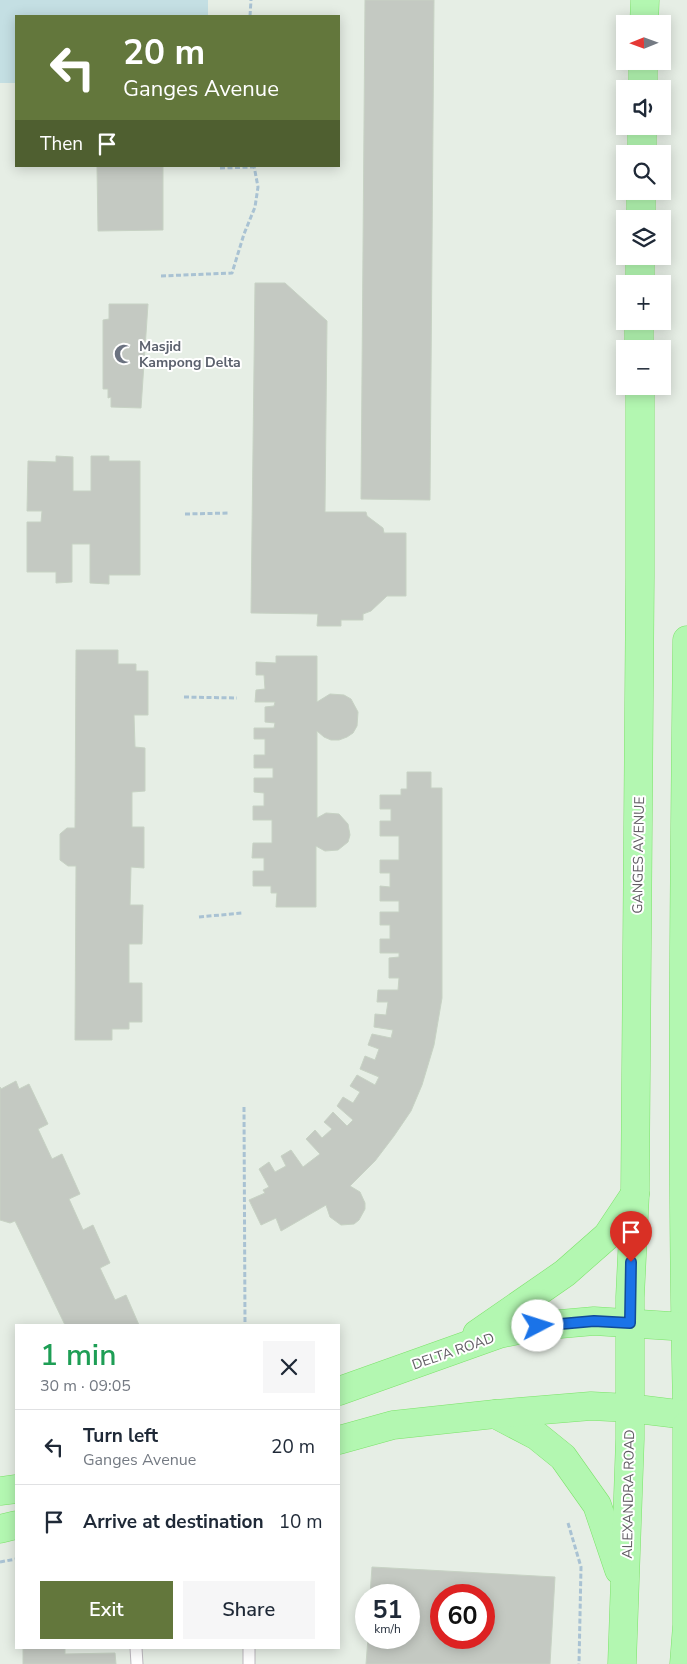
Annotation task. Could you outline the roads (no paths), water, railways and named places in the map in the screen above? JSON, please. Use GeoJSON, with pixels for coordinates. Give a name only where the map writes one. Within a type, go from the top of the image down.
{"type":"FeatureCollection","features":[{"type":"Feature","properties":{"kind":"main road"},"geometry":{"type":"LineString","coordinates":[[644,15],[645,0]]}},
{"type":"Feature","properties":{"kind":"main road","name":"GANGES AVENUE"},"geometry":{"type":"LineString","coordinates":[[630,1323],[635,1194],[640,395]]}},
{"type":"Feature","properties":{"kind":"main road"},"geometry":{"type":"LineString","coordinates":[[687,640],[683,946],[687,1407]]}},
{"type":"Feature","properties":{"kind":"main road"},"geometry":{"type":"LineString","coordinates":[[451,1352],[565,1273],[606,1236],[635,1194]]}},
{"type":"Feature","properties":{"kind":"main road","name":"DELTA ROAD"},"geometry":{"type":"LineString","coordinates":[[340,1390],[500,1334],[538,1326],[594,1321],[686,1327]]}},
{"type":"Feature","properties":{"kind":"main road","name":"ALEXANDRA ROAD"},"geometry":{"type":"LineString","coordinates":[[622,1664],[630,1439],[630,1323]]}},
{"type":"Feature","properties":{"kind":"main road"},"geometry":{"type":"LineString","coordinates":[[340,1440],[393,1425],[591,1406],[629,1408],[687,1415]]}},
{"type":"Feature","properties":{"kind":"main road"},"geometry":{"type":"LineString","coordinates":[[495,1414],[537,1436],[563,1457],[597,1505],[626,1590]]}},
{"type":"Feature","properties":{"kind":"main road"},"geometry":{"type":"LineString","coordinates":[[684,1664],[687,1624],[687,1425]]}},
{"type":"Feature","properties":{"kind":"main road"},"geometry":{"type":"LineString","coordinates":[[0,1492],[15,1489]]}},
{"type":"Feature","properties":{"kind":"main road"},"geometry":{"type":"LineString","coordinates":[[0,1529],[15,1526]]}},
{"type":"Feature","properties":{"kind":"lane"},"geometry":{"type":"LineString","coordinates":[[136,1649],[137,1664]]}},
{"type":"Feature","properties":{"kind":"lane"},"geometry":{"type":"LineString","coordinates":[[249,1649],[249,1664]]}},
{"type":"Feature","properties":{"kind":"place","name":"Masjid Kampong Delta"},"geometry":{"type":"Point","coordinates":[124,354]}}]}
